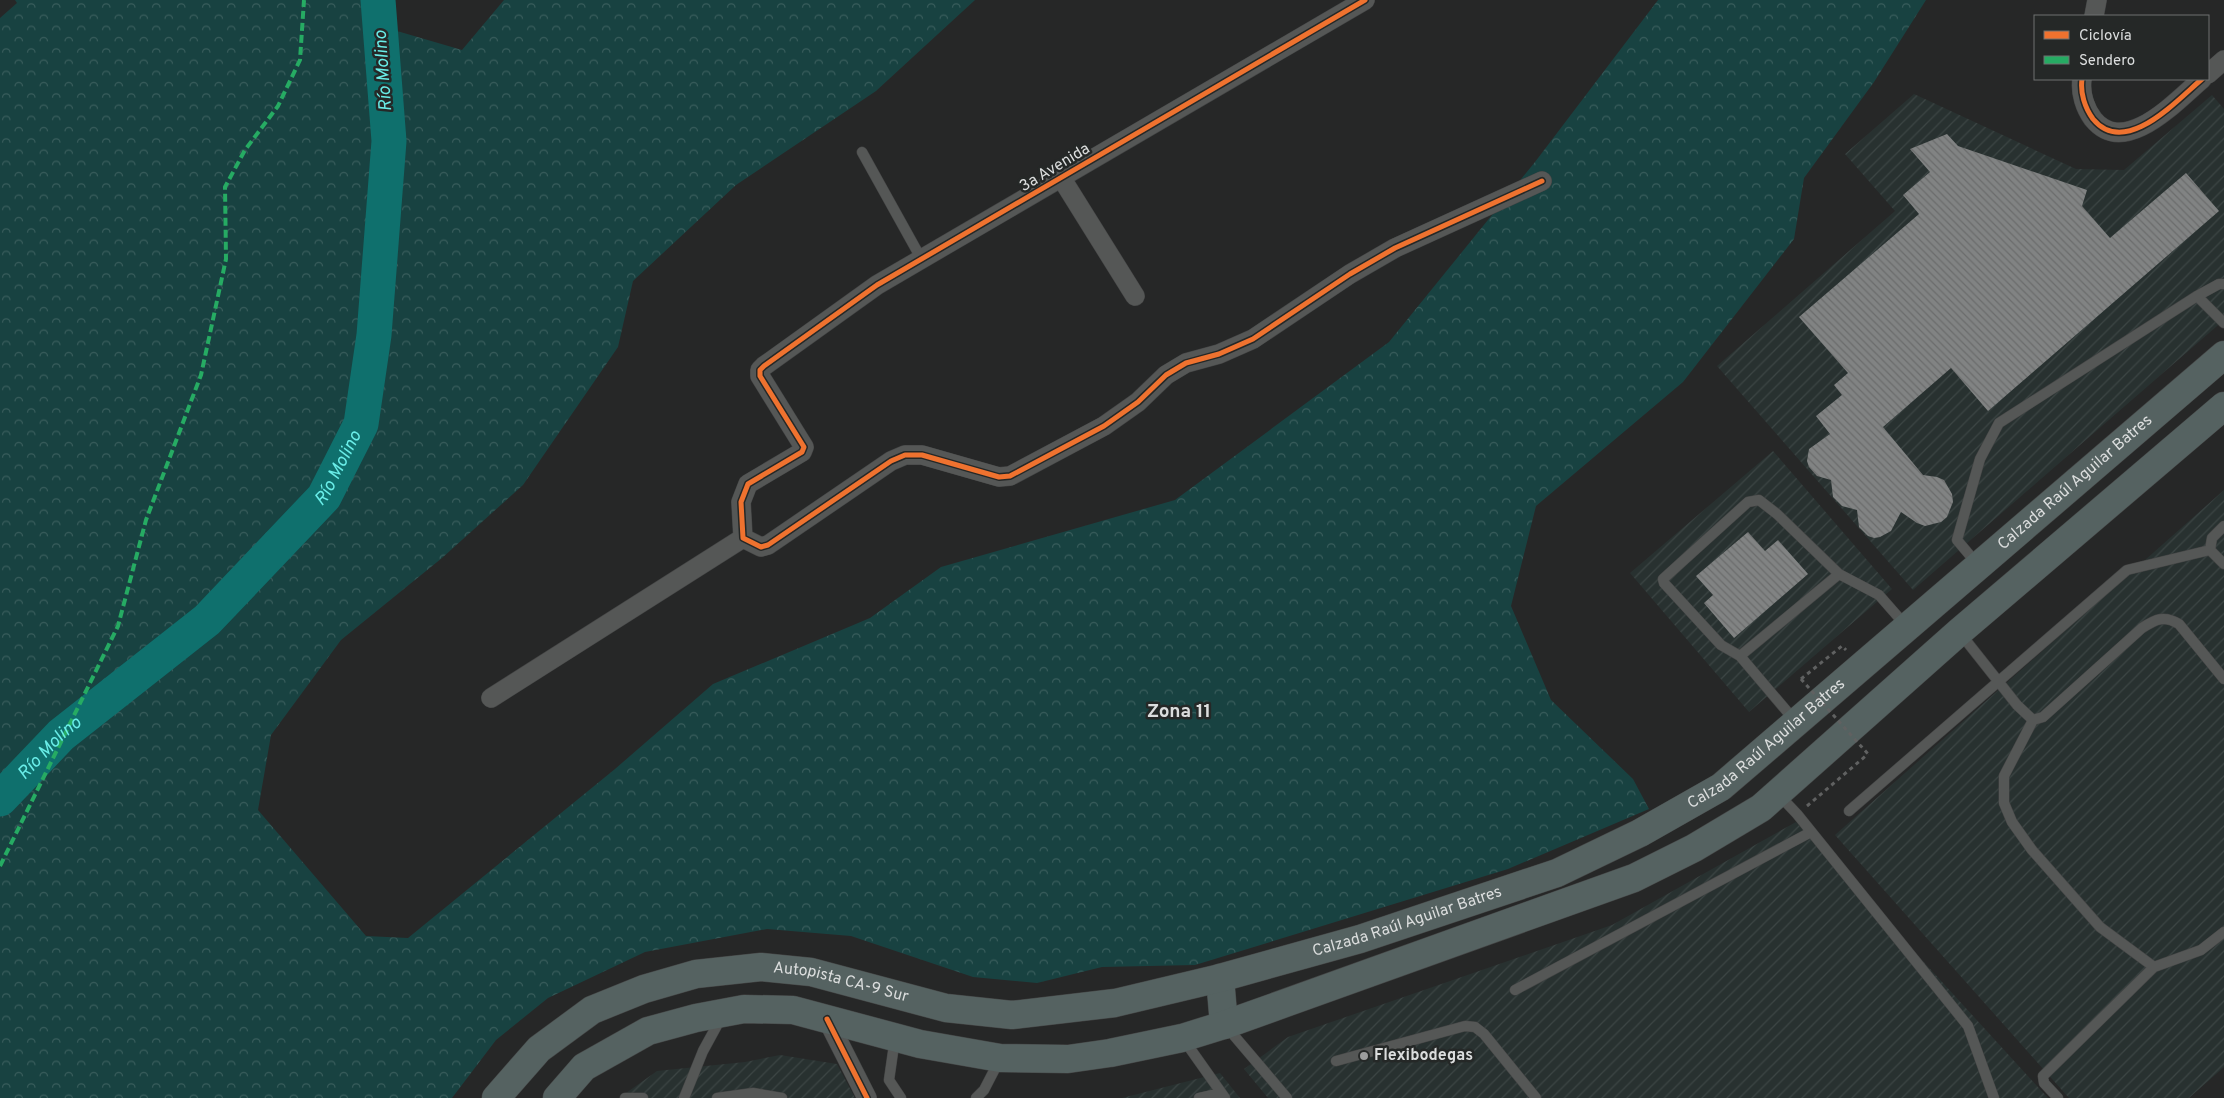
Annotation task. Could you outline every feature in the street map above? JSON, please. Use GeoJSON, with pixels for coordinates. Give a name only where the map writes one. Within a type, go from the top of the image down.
{"type":"FeatureCollection","features":[{"type":"Feature","properties":{"kind":"highway","name":"Calzada Raúl Aguilar Batres"},"geometry":{"type":"LineString","coordinates":[[1220,978],[1360,938],[1557,873],[1595,856],[1721,787],[2224,355]]}},
{"type":"Feature","properties":{"kind":"highway","name":"Calzada Raúl Aguilar Batres"},"geometry":{"type":"LineString","coordinates":[[1224,1025],[1634,878],[1694,848],[1761,808],[1960,632],[2224,406]]}},
{"type":"Feature","properties":{"kind":"highway","name":"Autopista CA-9 Sur"},"geometry":{"type":"LineString","coordinates":[[496,1098],[539,1049],[592,1010],[644,989],[696,974],[762,967],[811,972],[946,1008],[1012,1015],[1115,1003],[1220,978]]}},
{"type":"Feature","properties":{"kind":"highway"},"geometry":{"type":"LineString","coordinates":[[557,1098],[584,1067],[648,1031],[724,1012],[744,1009],[793,1010],[895,1037],[1000,1058],[1068,1059],[1110,1054],[1182,1038],[1224,1025],[1220,978]]}},
{"type":"Feature","properties":{"kind":"street","name":"3a Avenida"},"geometry":{"type":"LineString","coordinates":[[743,538],[740,502],[748,484],[802,452],[804,448],[760,376],[760,370],[764,366],[878,285],[1365,0]]}},
{"type":"Feature","properties":{"kind":"street"},"geometry":{"type":"LineString","coordinates":[[2094,15],[2097,0]]}},
{"type":"Feature","properties":{"kind":"street"},"geometry":{"type":"LineString","coordinates":[[2209,73],[2224,60]]}},
{"type":"Feature","properties":{"kind":"street"},"geometry":{"type":"LineString","coordinates":[[2082,80],[2083,99],[2091,116],[2102,129],[2116,133],[2133,130],[2153,121],[2201,80]]}},
{"type":"Feature","properties":{"kind":"street"},"geometry":{"type":"LineString","coordinates":[[1062,179],[1135,296]]}},
{"type":"Feature","properties":{"kind":"street"},"geometry":{"type":"LineString","coordinates":[[491,698],[743,538],[761,547],[768,545],[891,461],[905,455],[922,455],[999,477],[1010,476],[1104,426],[1138,402],[1166,375],[1186,363],[1219,354],[1253,338],[1350,274],[1395,248],[1542,181]]}},
{"type":"Feature","properties":{"kind":"street"},"geometry":{"type":"LineString","coordinates":[[827,1019],[867,1098]]}},
{"type":"Feature","properties":{"kind":"lane"},"geometry":{"type":"LineString","coordinates":[[862,152],[922,260]]}},
{"type":"Feature","properties":{"kind":"lane"},"geometry":{"type":"LineString","coordinates":[[1979,566],[1957,540],[1980,459],[1999,422],[2197,296],[2219,284],[2224,284]]}},
{"type":"Feature","properties":{"kind":"lane"},"geometry":{"type":"LineString","coordinates":[[2197,296],[2224,323]]}},
{"type":"Feature","properties":{"kind":"lane"},"geometry":{"type":"LineString","coordinates":[[1797,723],[1740,656],[1720,645],[1664,583],[1663,579],[1748,502],[1759,500],[1777,514],[1839,574],[1879,595],[1908,627]]}},
{"type":"Feature","properties":{"kind":"lane"},"geometry":{"type":"LineString","coordinates":[[2210,550],[2212,538],[2224,526]]}},
{"type":"Feature","properties":{"kind":"lane"},"geometry":{"type":"LineString","coordinates":[[2210,550],[2224,564]]}},
{"type":"Feature","properties":{"kind":"lane"},"geometry":{"type":"LineString","coordinates":[[1849,811],[2127,570],[2210,550]]}},
{"type":"Feature","properties":{"kind":"lane"},"geometry":{"type":"LineString","coordinates":[[1740,656],[1839,574]]}},
{"type":"Feature","properties":{"kind":"lane"},"geometry":{"type":"LineString","coordinates":[[2154,967],[2100,927],[2032,850],[2012,822],[2004,803],[2004,776],[2033,720],[2043,717],[2142,628],[2158,618],[2170,619],[2179,624],[2224,679]]}},
{"type":"Feature","properties":{"kind":"lane"},"geometry":{"type":"LineString","coordinates":[[1960,632],[1998,682],[2033,720]]}},
{"type":"Feature","properties":{"kind":"lane"},"geometry":{"type":"LineString","coordinates":[[1777,794],[1811,832],[1968,1026],[1994,1098]]}},
{"type":"Feature","properties":{"kind":"lane"},"geometry":{"type":"LineString","coordinates":[[1515,990],[1811,832]]}},
{"type":"Feature","properties":{"kind":"lane"},"geometry":{"type":"LineString","coordinates":[[2058,1098],[2044,1083],[2044,1076],[2154,967],[2201,950],[2224,932]]}},
{"type":"Feature","properties":{"kind":"lane"},"geometry":{"type":"LineString","coordinates":[[684,1098],[703,1051],[724,1012]]}},
{"type":"Feature","properties":{"kind":"lane"},"geometry":{"type":"LineString","coordinates":[[1224,1025],[1287,1098]]}},
{"type":"Feature","properties":{"kind":"lane"},"geometry":{"type":"LineString","coordinates":[[1336,1060],[1465,1026],[1474,1027],[1484,1034],[1536,1098]]}},
{"type":"Feature","properties":{"kind":"lane"},"geometry":{"type":"LineString","coordinates":[[895,1037],[889,1080],[901,1098]]}},
{"type":"Feature","properties":{"kind":"lane"},"geometry":{"type":"LineString","coordinates":[[1182,1038],[1223,1095],[1199,1098]]}},
{"type":"Feature","properties":{"kind":"lane"},"geometry":{"type":"LineString","coordinates":[[976,1098],[984,1090],[1000,1058]]}},
{"type":"Feature","properties":{"kind":"lane"},"geometry":{"type":"LineString","coordinates":[[717,1098],[753,1093],[782,1098]]}},
{"type":"Feature","properties":{"kind":"lane"},"geometry":{"type":"LineString","coordinates":[[625,1098],[644,1098]]}},
{"type":"Feature","properties":{"kind":"path"},"geometry":{"type":"LineString","coordinates":[[1817,799],[1868,754],[1801,679],[1842,646]]}},
{"type":"Feature","properties":{"kind":"shaded area"},"geometry":{"type":"Polygon","coordinates":[[[1914,94],[2076,169],[2124,170],[2212,95],[2224,109],[2224,320],[1913,590],[1717,366],[1895,211],[1845,154],[1914,94]]]}},
{"type":"Feature","properties":{"kind":"shaded area"},"geometry":{"type":"Polygon","coordinates":[[[1773,451],[1892,589],[1749,712],[1630,573],[1773,451]]]}},
{"type":"Feature","properties":{"kind":"shaded area"},"geometry":{"type":"Polygon","coordinates":[[[2224,490],[2224,1067],[2189,1098],[2069,1098],[1835,835],[2224,490]]]}},
{"type":"Feature","properties":{"kind":"shaded area"},"geometry":{"type":"Polygon","coordinates":[[[1796,822],[2048,1098],[1268,1098],[1244,1069],[1288,1037],[1612,925],[1796,822]]]}},
{"type":"Feature","properties":{"kind":"shaded area"},"geometry":{"type":"Polygon","coordinates":[[[780,1055],[837,1064],[855,1098],[619,1098],[657,1071],[745,1062],[780,1055]]]}},
{"type":"Feature","properties":{"kind":"shaded area"},"geometry":{"type":"Polygon","coordinates":[[[1220,1073],[1240,1098],[1122,1098],[1220,1073]]]}},
{"type":"Feature","properties":{"kind":"green space"},"geometry":{"type":"Polygon","coordinates":[[[15,0],[372,0],[373,24],[462,50],[504,0],[975,0],[876,91],[736,185],[633,281],[618,347],[523,485],[442,558],[341,640],[271,735],[258,810],[366,936],[408,938],[615,769],[713,684],[870,618],[941,567],[1175,500],[1389,342],[1535,162],[1658,0],[1926,0],[1874,82],[1804,178],[1794,239],[1683,382],[1536,506],[1511,606],[1551,700],[1633,779],[1649,809],[1508,869],[1195,965],[1102,967],[1037,983],[973,977],[851,936],[767,929],[645,952],[548,998],[496,1040],[452,1098],[0,1098],[0,18],[17,3],[15,0]]]}},
{"type":"Feature","properties":{"kind":"building"},"geometry":{"type":"Polygon","coordinates":[[[1947,134],[1958,146],[2087,190],[2082,206],[2110,238],[2186,173],[2219,211],[1988,411],[1951,368],[1883,427],[1923,475],[1944,480],[1952,494],[1953,502],[1947,517],[1941,522],[1925,526],[1901,512],[1891,531],[1874,538],[1868,536],[1859,527],[1857,510],[1842,506],[1833,497],[1831,480],[1817,476],[1809,467],[1807,461],[1809,449],[1830,434],[1816,416],[1842,395],[1834,385],[1848,373],[1799,317],[1919,214],[1903,195],[1930,172],[1910,149],[1947,134]]]}},
{"type":"Feature","properties":{"kind":"building"},"geometry":{"type":"Polygon","coordinates":[[[1748,532],[1765,551],[1778,540],[1808,574],[1734,638],[1704,603],[1713,595],[1696,576],[1748,532]]]}},
{"type":"Feature","properties":{"kind":"waterway","name":"Río Molino"},"geometry":{"type":"LineString","coordinates":[[0,799],[61,735],[207,620],[324,497],[361,424],[374,335],[389,141],[378,0]]}},
{"type":"Feature","properties":{"kind":"marked path"},"geometry":{"type":"LineString","coordinates":[[0,866],[118,626],[146,520],[201,375],[226,259],[225,187],[245,150],[278,106],[300,60],[304,0]]}},
{"type":"Feature","properties":{"kind":"cycle path"},"geometry":{"type":"LineString","coordinates":[[1365,0],[877,285],[764,366],[760,370],[760,376],[804,447],[802,452],[748,484],[741,502],[743,538],[761,547],[768,545],[891,461],[905,455],[922,455],[999,477],[1010,476],[1104,426],[1138,402],[1166,375],[1186,363],[1219,354],[1253,339],[1350,274],[1395,248],[1542,181]]}},
{"type":"Feature","properties":{"kind":"cycle path"},"geometry":{"type":"LineString","coordinates":[[2082,80],[2084,100],[2093,119],[2106,129],[2120,132],[2135,129],[2150,122],[2165,112],[2201,80]]}},
{"type":"Feature","properties":{"kind":"cycle path"},"geometry":{"type":"LineString","coordinates":[[827,1019],[867,1098]]}},
{"type":"Feature","properties":{"kind":"place","name":"Flexibodegas"},"geometry":{"type":"Point","coordinates":[1364,1056]}},
{"type":"Feature","properties":{"kind":"district","name":"Zona 11"},"geometry":{"type":"Point","coordinates":[1179,712]}}]}
